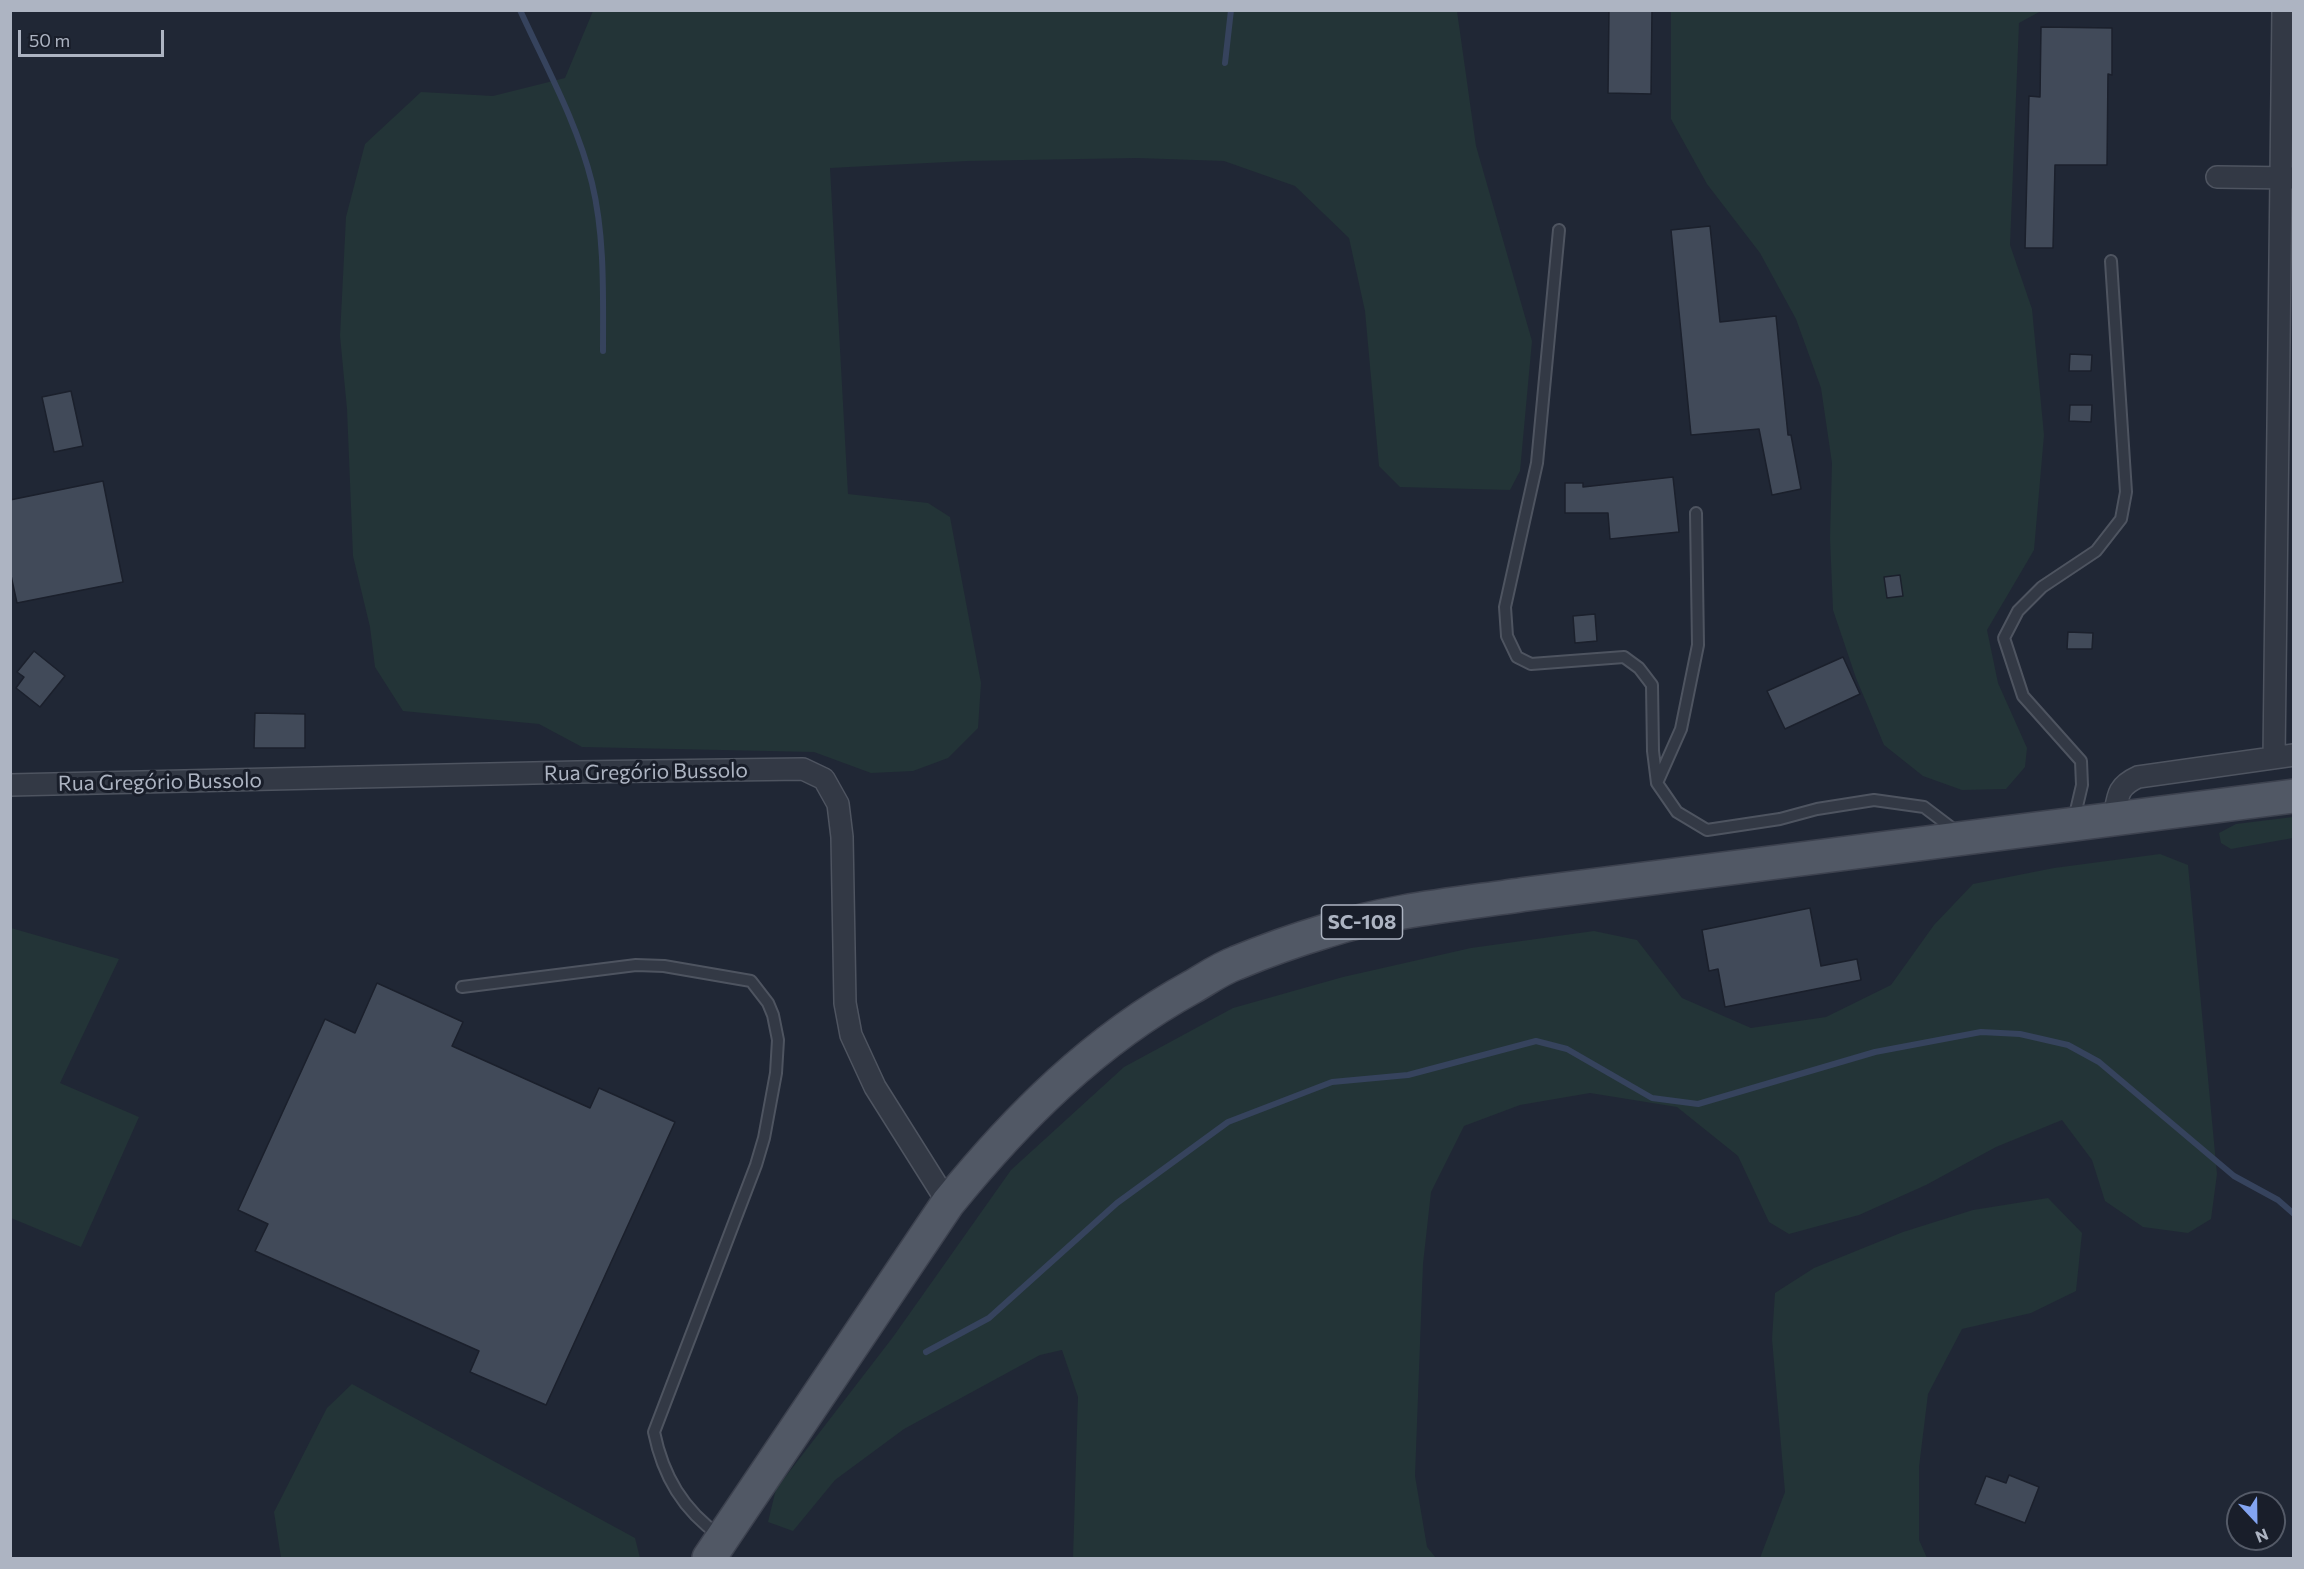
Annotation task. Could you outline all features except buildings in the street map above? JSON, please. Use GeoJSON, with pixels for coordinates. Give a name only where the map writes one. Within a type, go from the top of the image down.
{"type":"FeatureCollection","features":[{"type":"Feature","properties":{"kind":"main road","name":"SC-108"},"geometry":{"type":"LineString","coordinates":[[715,1548],[948,1203],[988,1154],[1035,1106],[1096,1051],[1164,1002],[1234,963],[1327,930],[1414,910],[2294,796]]}},
{"type":"Feature","properties":{"kind":"street"},"geometry":{"type":"LineString","coordinates":[[2114,819],[2119,791],[2127,782],[2138,777],[2284,756],[2287,178],[2283,10]]}},
{"type":"Feature","properties":{"kind":"street"},"geometry":{"type":"LineString","coordinates":[[2217,177],[2287,178]]}},
{"type":"Feature","properties":{"kind":"street","name":"Rua Gregório Bussolo"},"geometry":{"type":"LineString","coordinates":[[10,786],[577,772],[803,769],[824,779],[838,804],[842,837],[845,1003],[851,1035],[875,1087],[948,1203]]}},
{"type":"Feature","properties":{"kind":"lane"},"geometry":{"type":"LineString","coordinates":[[1559,230],[1537,463],[1505,607],[1507,636],[1517,657],[1531,664],[1623,657],[1639,668],[1652,685],[1653,752],[1657,783],[1677,812],[1707,830],[1780,819],[1817,809],[1874,800],[1924,807],[1966,839]]}},
{"type":"Feature","properties":{"kind":"lane"},"geometry":{"type":"LineString","coordinates":[[2073,824],[2082,785],[2081,761],[2023,696],[2004,638],[2019,611],[2034,595],[2042,587],[2096,551],[2121,519],[2126,492],[2111,261]]}},
{"type":"Feature","properties":{"kind":"lane"},"geometry":{"type":"LineString","coordinates":[[1657,783],[1680,729],[1698,645],[1696,513]]}},
{"type":"Feature","properties":{"kind":"lane"},"geometry":{"type":"LineString","coordinates":[[462,987],[636,965],[664,966],[751,981],[768,1003],[775,1021],[778,1040],[776,1073],[762,1145],[654,1432],[658,1452],[673,1487],[715,1548]]}},
{"type":"Feature","properties":{"kind":"shaded area"},"geometry":{"type":"Polygon","coordinates":[[[593,11],[1457,11],[1476,146],[1532,341],[1520,471],[1510,490],[1400,487],[1379,466],[1365,311],[1349,238],[1295,186],[1224,161],[1137,158],[967,161],[830,168],[848,494],[928,503],[950,517],[981,683],[978,728],[948,758],[913,771],[871,773],[814,752],[582,747],[539,724],[403,711],[375,667],[370,627],[353,556],[347,409],[340,336],[346,217],[365,144],[421,92],[493,96],[565,78],[593,11]]]}},
{"type":"Feature","properties":{"kind":"shaded area"},"geometry":{"type":"Polygon","coordinates":[[[1671,11],[2041,11],[2019,23],[2010,245],[2032,309],[2044,435],[2034,550],[1987,630],[1998,683],[2027,748],[2025,767],[2006,789],[1962,790],[1923,776],[1884,745],[1856,678],[1833,610],[1830,538],[1832,463],[1821,388],[1796,319],[1760,253],[1707,184],[1671,119],[1671,11]]]}},
{"type":"Feature","properties":{"kind":"shaded area"},"geometry":{"type":"Polygon","coordinates":[[[2293,817],[2293,838],[2231,849],[2221,843],[2219,833],[2236,824],[2293,817]]]}},
{"type":"Feature","properties":{"kind":"shaded area"},"geometry":{"type":"Polygon","coordinates":[[[2160,854],[2188,865],[2217,1174],[2211,1219],[2188,1233],[2143,1227],[2105,1201],[2092,1160],[2062,1120],[1996,1147],[1926,1185],[1859,1215],[1789,1234],[1769,1222],[1738,1156],[1677,1107],[1590,1093],[1520,1105],[1464,1126],[1431,1192],[1423,1264],[1415,1476],[1427,1547],[1436,1558],[1073,1558],[1078,1397],[1062,1350],[1040,1355],[904,1429],[835,1480],[793,1531],[768,1522],[776,1489],[893,1337],[1011,1170],[1124,1067],[1233,1008],[1343,977],[1471,948],[1594,931],[1637,940],[1682,998],[1751,1028],[1826,1017],[1891,985],[1934,925],[1973,884],[2054,868],[2160,854]]]}},
{"type":"Feature","properties":{"kind":"shaded area"},"geometry":{"type":"Polygon","coordinates":[[[11,928],[119,959],[60,1083],[139,1117],[81,1247],[11,1218],[11,928]]]}},
{"type":"Feature","properties":{"kind":"shaded area"},"geometry":{"type":"Polygon","coordinates":[[[2048,1198],[2082,1233],[2076,1291],[2031,1313],[1962,1329],[1928,1394],[1919,1467],[1919,1540],[1927,1558],[1760,1558],[1785,1492],[1772,1339],[1775,1293],[1814,1268],[1903,1232],[1973,1210],[2048,1198]]]}},
{"type":"Feature","properties":{"kind":"shaded area"},"geometry":{"type":"Polygon","coordinates":[[[352,1384],[635,1538],[640,1558],[281,1558],[274,1512],[327,1408],[352,1384]]]}},
{"type":"Feature","properties":{"kind":"waterway"},"geometry":{"type":"LineString","coordinates":[[520,10],[569,116],[592,183],[601,245],[603,351]]}},
{"type":"Feature","properties":{"kind":"waterway"},"geometry":{"type":"LineString","coordinates":[[1225,63],[1231,10]]}},
{"type":"Feature","properties":{"kind":"waterway"},"geometry":{"type":"LineString","coordinates":[[926,1352],[989,1318],[1117,1203],[1228,1122],[1332,1082],[1408,1075],[1536,1041],[1567,1049],[1652,1098],[1698,1104],[1875,1052],[1981,1032],[2020,1034],[2068,1045],[2099,1062],[2234,1176],[2278,1200],[2294,1214]]}}]}
